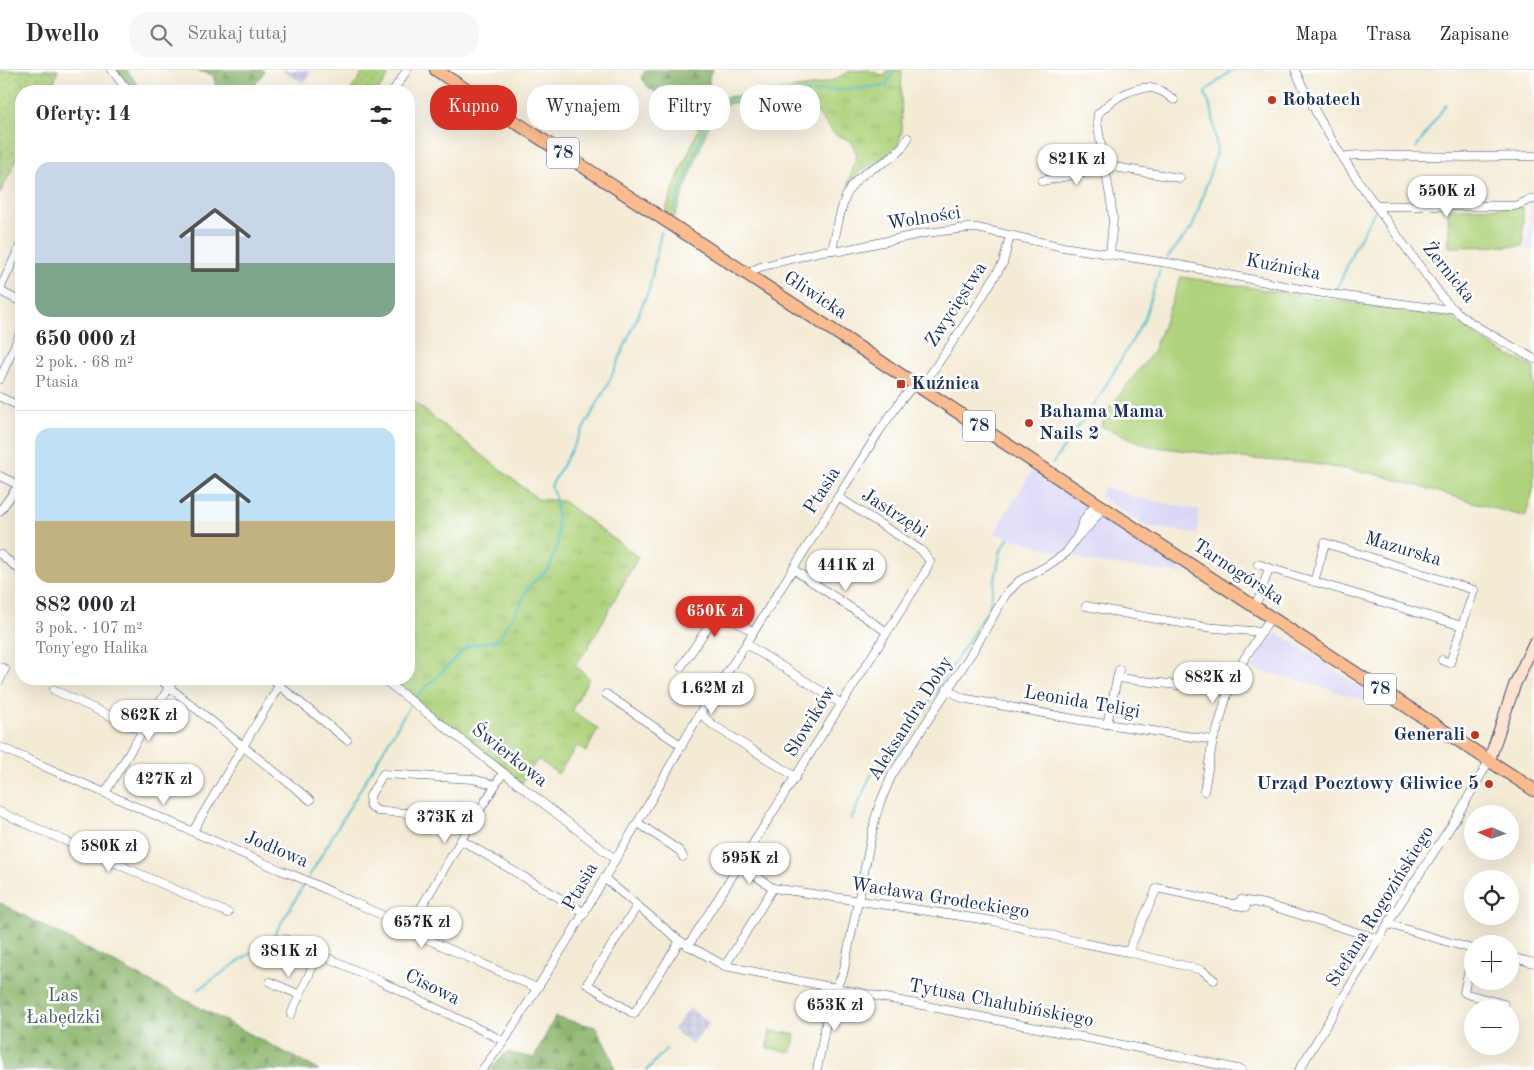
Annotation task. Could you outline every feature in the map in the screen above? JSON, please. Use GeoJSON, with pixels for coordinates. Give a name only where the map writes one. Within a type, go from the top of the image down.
{"type":"FeatureCollection","features":[{"type":"Feature","properties":{"kind":"main road","name":"Gliwicka"},"geometry":{"type":"LineString","coordinates":[[436,70],[918,386]]}},
{"type":"Feature","properties":{"kind":"main road","name":"Tarnogórska"},"geometry":{"type":"LineString","coordinates":[[918,386],[1534,790]]}},
{"type":"Feature","properties":{"kind":"street"},"geometry":{"type":"LineString","coordinates":[[112,70],[123,85]]}},
{"type":"Feature","properties":{"kind":"street"},"geometry":{"type":"LineString","coordinates":[[397,85],[407,70]]}},
{"type":"Feature","properties":{"kind":"street","name":"Żernicka"},"geometry":{"type":"LineString","coordinates":[[1295,70],[1314,110],[1343,158],[1451,308],[1466,319],[1534,359]]}},
{"type":"Feature","properties":{"kind":"street"},"geometry":{"type":"LineString","coordinates":[[1110,254],[1113,219],[1097,122],[1098,114],[1126,93],[1138,89],[1151,88],[1162,91],[1174,100]]}},
{"type":"Feature","properties":{"kind":"street"},"geometry":{"type":"LineString","coordinates":[[832,250],[847,194],[853,184],[863,175],[891,160],[903,148],[908,138]]}},
{"type":"Feature","properties":{"kind":"street"},"geometry":{"type":"LineString","coordinates":[[1343,158],[1358,155],[1534,156]]}},
{"type":"Feature","properties":{"kind":"street"},"geometry":{"type":"LineString","coordinates":[[1042,181],[1114,167],[1180,178]]}},
{"type":"Feature","properties":{"kind":"street"},"geometry":{"type":"LineString","coordinates":[[1377,206],[1514,206],[1534,199]]}},
{"type":"Feature","properties":{"kind":"street","name":"Wolności"},"geometry":{"type":"LineString","coordinates":[[749,275],[760,267],[832,250],[840,251],[925,233],[968,228],[1110,254]]}},
{"type":"Feature","properties":{"kind":"street","name":"Zwycięstwa"},"geometry":{"type":"LineString","coordinates":[[918,386],[973,312],[1003,263],[1010,236]]}},
{"type":"Feature","properties":{"kind":"street","name":"Kuźnicka"},"geometry":{"type":"LineString","coordinates":[[1110,254],[1174,264],[1316,292],[1440,309],[1451,308]]}},
{"type":"Feature","properties":{"kind":"street"},"geometry":{"type":"LineString","coordinates":[[15,257],[0,290],[15,299]]}},
{"type":"Feature","properties":{"kind":"street"},"geometry":{"type":"LineString","coordinates":[[0,379],[15,344]]}},
{"type":"Feature","properties":{"kind":"street","name":"Ptasia"},"geometry":{"type":"LineString","coordinates":[[482,1070],[504,1041],[585,913],[700,713],[902,399],[918,386]]}},
{"type":"Feature","properties":{"kind":"street"},"geometry":{"type":"LineString","coordinates":[[0,397],[15,404]]}},
{"type":"Feature","properties":{"kind":"street"},"geometry":{"type":"LineString","coordinates":[[0,476],[15,484]]}},
{"type":"Feature","properties":{"kind":"street"},"geometry":{"type":"LineString","coordinates":[[0,511],[15,491]]}},
{"type":"Feature","properties":{"kind":"street","name":"Jastrzębi"},"geometry":{"type":"LineString","coordinates":[[838,497],[921,550],[930,561]]}},
{"type":"Feature","properties":{"kind":"street","name":"Aleksandra Doby"},"geometry":{"type":"LineString","coordinates":[[817,1070],[829,1002],[834,988],[843,974],[875,818],[882,796],[892,775],[973,651],[1006,594],[1019,580],[1062,556],[1077,537],[1082,524],[1092,508],[1099,505]]}},
{"type":"Feature","properties":{"kind":"street","name":"Mazurska"},"geometry":{"type":"LineString","coordinates":[[1314,582],[1325,543],[1474,590],[1450,663],[1442,660]]}},
{"type":"Feature","properties":{"kind":"street"},"geometry":{"type":"LineString","coordinates":[[0,554],[15,565]]}},
{"type":"Feature","properties":{"kind":"street","name":"Słowików"},"geometry":{"type":"LineString","coordinates":[[688,946],[924,574],[930,561]]}},
{"type":"Feature","properties":{"kind":"street"},"geometry":{"type":"LineString","coordinates":[[1258,564],[1462,626]]}},
{"type":"Feature","properties":{"kind":"street"},"geometry":{"type":"LineString","coordinates":[[1254,606],[1260,596],[1269,568]]}},
{"type":"Feature","properties":{"kind":"street"},"geometry":{"type":"LineString","coordinates":[[793,569],[887,632]]}},
{"type":"Feature","properties":{"kind":"street"},"geometry":{"type":"LineString","coordinates":[[1086,606],[1205,627],[1262,632]]}},
{"type":"Feature","properties":{"kind":"street"},"geometry":{"type":"LineString","coordinates":[[681,667],[719,611],[753,632]]}},
{"type":"Feature","properties":{"kind":"street"},"geometry":{"type":"LineString","coordinates":[[1204,791],[1213,740],[1228,691],[1236,672],[1271,618]]}},
{"type":"Feature","properties":{"kind":"street"},"geometry":{"type":"LineString","coordinates":[[1489,761],[1515,684],[1534,643]]}},
{"type":"Feature","properties":{"kind":"street"},"geometry":{"type":"LineString","coordinates":[[746,644],[842,704]]}},
{"type":"Feature","properties":{"kind":"street"},"geometry":{"type":"LineString","coordinates":[[0,667],[5,669],[0,680]]}},
{"type":"Feature","properties":{"kind":"street"},"geometry":{"type":"LineString","coordinates":[[1107,724],[1118,674],[1228,691]]}},
{"type":"Feature","properties":{"kind":"street"},"geometry":{"type":"LineString","coordinates":[[166,685],[310,800]]}},
{"type":"Feature","properties":{"kind":"street"},"geometry":{"type":"LineString","coordinates":[[193,831],[280,685]]}},
{"type":"Feature","properties":{"kind":"street"},"geometry":{"type":"LineString","coordinates":[[285,685],[347,740]]}},
{"type":"Feature","properties":{"kind":"street","name":"Świerkowa"},"geometry":{"type":"LineString","coordinates":[[391,685],[615,859]]}},
{"type":"Feature","properties":{"kind":"street"},"geometry":{"type":"LineString","coordinates":[[105,793],[169,687]]}},
{"type":"Feature","properties":{"kind":"street","name":"Leonida Teligi"},"geometry":{"type":"LineString","coordinates":[[947,689],[962,698],[1107,724],[1213,740]]}},
{"type":"Feature","properties":{"kind":"street"},"geometry":{"type":"LineString","coordinates":[[54,690],[143,731]]}},
{"type":"Feature","properties":{"kind":"street"},"geometry":{"type":"LineString","coordinates":[[606,694],[682,746]]}},
{"type":"Feature","properties":{"kind":"street"},"geometry":{"type":"LineString","coordinates":[[700,713],[713,725],[796,776]]}},
{"type":"Feature","properties":{"kind":"street","name":"Jodłowa"},"geometry":{"type":"LineString","coordinates":[[0,747],[280,870],[300,877],[409,928],[420,936],[537,988]]}},
{"type":"Feature","properties":{"kind":"street","name":"Stefana Rogozińskiego"},"geometry":{"type":"LineString","coordinates":[[1298,1070],[1455,820],[1489,761]]}},
{"type":"Feature","properties":{"kind":"street"},"geometry":{"type":"LineString","coordinates":[[409,928],[503,773]]}},
{"type":"Feature","properties":{"kind":"street","name":"Świerkowa"},"geometry":{"type":"LineString","coordinates":[[472,823],[462,818],[450,816],[377,811],[370,805],[370,796],[384,774],[473,779],[495,785]]}},
{"type":"Feature","properties":{"kind":"street"},"geometry":{"type":"LineString","coordinates":[[0,812],[228,913]]}},
{"type":"Feature","properties":{"kind":"street"},"geometry":{"type":"LineString","coordinates":[[638,823],[680,852],[683,857]]}},
{"type":"Feature","properties":{"kind":"street"},"geometry":{"type":"LineString","coordinates":[[461,840],[585,913]]}},
{"type":"Feature","properties":{"kind":"street"},"geometry":{"type":"LineString","coordinates":[[725,966],[773,888],[740,865]]}},
{"type":"Feature","properties":{"kind":"street","name":"Tytusa Chałubińskiego"},"geometry":{"type":"LineString","coordinates":[[604,878],[680,941],[725,966],[1242,1070]]}},
{"type":"Feature","properties":{"kind":"street","name":"Wacława Grodeckiego"},"geometry":{"type":"LineString","coordinates":[[773,888],[994,921],[1202,970],[1214,980]]}},
{"type":"Feature","properties":{"kind":"street"},"geometry":{"type":"LineString","coordinates":[[1128,952],[1157,888],[1246,907]]}},
{"type":"Feature","properties":{"kind":"street"},"geometry":{"type":"LineString","coordinates":[[1235,905],[1241,900],[1265,904],[1379,939]]}},
{"type":"Feature","properties":{"kind":"street"},"geometry":{"type":"LineString","coordinates":[[637,906],[587,984],[634,1014],[680,941]]}},
{"type":"Feature","properties":{"kind":"street"},"geometry":{"type":"LineString","coordinates":[[1388,924],[1464,947]]}},
{"type":"Feature","properties":{"kind":"street","name":"Cisowa"},"geometry":{"type":"LineString","coordinates":[[285,939],[380,981],[504,1041]]}},
{"type":"Feature","properties":{"kind":"street"},"geometry":{"type":"LineString","coordinates":[[291,1014],[318,955]]}},
{"type":"Feature","properties":{"kind":"street"},"geometry":{"type":"LineString","coordinates":[[1519,959],[1534,963]]}},
{"type":"Feature","properties":{"kind":"street"},"geometry":{"type":"LineString","coordinates":[[270,982],[300,995]]}},
{"type":"Feature","properties":{"kind":"street"},"geometry":{"type":"LineString","coordinates":[[1464,990],[1467,994],[1489,1000]]}},
{"type":"Feature","properties":{"kind":"shaded area"},"geometry":{"type":"Polygon","coordinates":[[[281,70],[312,70],[304,83],[281,70]]]}},
{"type":"Feature","properties":{"kind":"shaded area"},"geometry":{"type":"Polygon","coordinates":[[[1531,203],[1534,203],[1534,250],[1527,249],[1531,203]]]}},
{"type":"Feature","properties":{"kind":"shaded area"},"geometry":{"type":"Polygon","coordinates":[[[1033,469],[1185,574],[1092,562],[994,533],[1033,469]]]}},
{"type":"Feature","properties":{"kind":"shaded area"},"geometry":{"type":"Polygon","coordinates":[[[1104,487],[1138,498],[1200,510],[1197,534],[1145,526],[1100,496],[1104,487]]]}},
{"type":"Feature","properties":{"kind":"shaded area"},"geometry":{"type":"Polygon","coordinates":[[[1272,634],[1280,634],[1374,696],[1370,702],[1306,682],[1252,669],[1272,634]]]}},
{"type":"Feature","properties":{"kind":"shaded area"},"geometry":{"type":"Polygon","coordinates":[[[690,1008],[709,1023],[692,1045],[673,1029],[690,1008]]]}},
{"type":"Feature","properties":{"kind":"green space"},"geometry":{"type":"Polygon","coordinates":[[[0,70],[58,70],[53,85],[15,85],[15,163],[0,194],[0,70]]]}},
{"type":"Feature","properties":{"kind":"green space"},"geometry":{"type":"Polygon","coordinates":[[[112,70],[127,70],[138,85],[123,85],[112,70]]]}},
{"type":"Feature","properties":{"kind":"green space"},"geometry":{"type":"Polygon","coordinates":[[[196,70],[263,70],[264,72],[255,85],[216,85],[213,75],[196,70]]]}},
{"type":"Feature","properties":{"kind":"green space"},"geometry":{"type":"Polygon","coordinates":[[[365,70],[378,70],[388,76],[382,85],[354,85],[365,70]]]}},
{"type":"Feature","properties":{"kind":"green space"},"geometry":{"type":"Polygon","coordinates":[[[646,70],[713,70],[709,76],[709,85],[649,85],[649,88],[641,77],[646,70]]]}},
{"type":"Feature","properties":{"kind":"green space"},"geometry":{"type":"Polygon","coordinates":[[[869,70],[885,77],[887,70],[902,70],[902,131],[898,145],[883,159],[859,172],[848,184],[857,155],[851,141],[834,134],[820,116],[820,85],[816,85],[831,81],[850,71],[869,70]]]}},
{"type":"Feature","properties":{"kind":"green space"},"geometry":{"type":"Polygon","coordinates":[[[740,95],[740,103],[730,103],[730,97],[740,95]]]}},
{"type":"Feature","properties":{"kind":"green space"},"geometry":{"type":"Polygon","coordinates":[[[698,130],[707,130],[674,218],[665,212],[698,130]]]}},
{"type":"Feature","properties":{"kind":"green space"},"geometry":{"type":"Polygon","coordinates":[[[1523,207],[1523,246],[1449,247],[1448,208],[1523,207]]]}},
{"type":"Feature","properties":{"kind":"green space"},"geometry":{"type":"Polygon","coordinates":[[[1181,277],[1453,318],[1500,351],[1534,368],[1534,487],[1525,517],[1376,474],[1307,463],[1251,459],[1149,446],[1101,426],[1107,411],[1153,352],[1181,277]]]}},
{"type":"Feature","properties":{"kind":"green space"},"geometry":{"type":"Polygon","coordinates":[[[415,403],[538,499],[563,501],[638,557],[588,648],[575,665],[589,678],[572,710],[598,729],[586,752],[577,746],[558,774],[538,759],[522,783],[397,685],[415,685],[415,403]]]}},
{"type":"Feature","properties":{"kind":"green space","name":"Las Łabędzki"},"geometry":{"type":"Polygon","coordinates":[[[0,903],[319,1070],[0,1070],[0,903]]]}},
{"type":"Feature","properties":{"kind":"green space"},"geometry":{"type":"Polygon","coordinates":[[[555,1017],[596,1027],[612,1059],[615,1070],[490,1070],[507,1052],[534,1058],[555,1017]]]}},
{"type":"Feature","properties":{"kind":"green space"},"geometry":{"type":"Polygon","coordinates":[[[770,1031],[795,1034],[792,1052],[767,1048],[770,1031]]]}},
{"type":"Feature","properties":{"kind":"waterway"},"geometry":{"type":"LineString","coordinates":[[673,211],[714,102],[737,98],[886,86],[894,70]]}},
{"type":"Feature","properties":{"kind":"waterway"},"geometry":{"type":"LineString","coordinates":[[1167,258],[1193,226],[1217,151],[1212,111],[1205,94],[1207,90],[1232,70]]}},
{"type":"Feature","properties":{"kind":"waterway"},"geometry":{"type":"LineString","coordinates":[[1416,148],[1446,104]]}},
{"type":"Feature","properties":{"kind":"waterway"},"geometry":{"type":"LineString","coordinates":[[1336,292],[1355,247],[1375,211]]}},
{"type":"Feature","properties":{"kind":"waterway"},"geometry":{"type":"LineString","coordinates":[[415,698],[468,646],[497,640],[518,609],[528,587],[549,568],[558,544],[556,500],[551,486],[605,390],[649,290],[661,232]]}},
{"type":"Feature","properties":{"kind":"waterway"},"geometry":{"type":"LineString","coordinates":[[1053,463],[1101,394],[1144,320],[1160,270]]}},
{"type":"Feature","properties":{"kind":"waterway"},"geometry":{"type":"LineString","coordinates":[[851,820],[871,775],[897,753],[989,608],[1001,550],[1008,539]]}},
{"type":"Feature","properties":{"kind":"waterway"},"geometry":{"type":"LineString","coordinates":[[308,878],[410,705]]}},
{"type":"Feature","properties":{"kind":"waterway"},"geometry":{"type":"LineString","coordinates":[[198,990],[273,937],[305,883]]}},
{"type":"Feature","properties":{"kind":"waterway"},"geometry":{"type":"LineString","coordinates":[[647,1070],[666,1049]]}},
{"type":"Feature","properties":{"kind":"place","name":"Robatech"},"geometry":{"type":"Point","coordinates":[1272,100]}},
{"type":"Feature","properties":{"kind":"place","name":"Kuźnica"},"geometry":{"type":"Point","coordinates":[901,384]}},
{"type":"Feature","properties":{"kind":"place","name":"Bahama Mama Nails 2"},"geometry":{"type":"Point","coordinates":[1029,423]}},
{"type":"Feature","properties":{"kind":"place","name":"Generali"},"geometry":{"type":"Point","coordinates":[1475,735]}},
{"type":"Feature","properties":{"kind":"place","name":"Urząd Pocztowy Gliwice 5"},"geometry":{"type":"Point","coordinates":[1489,784]}}]}
